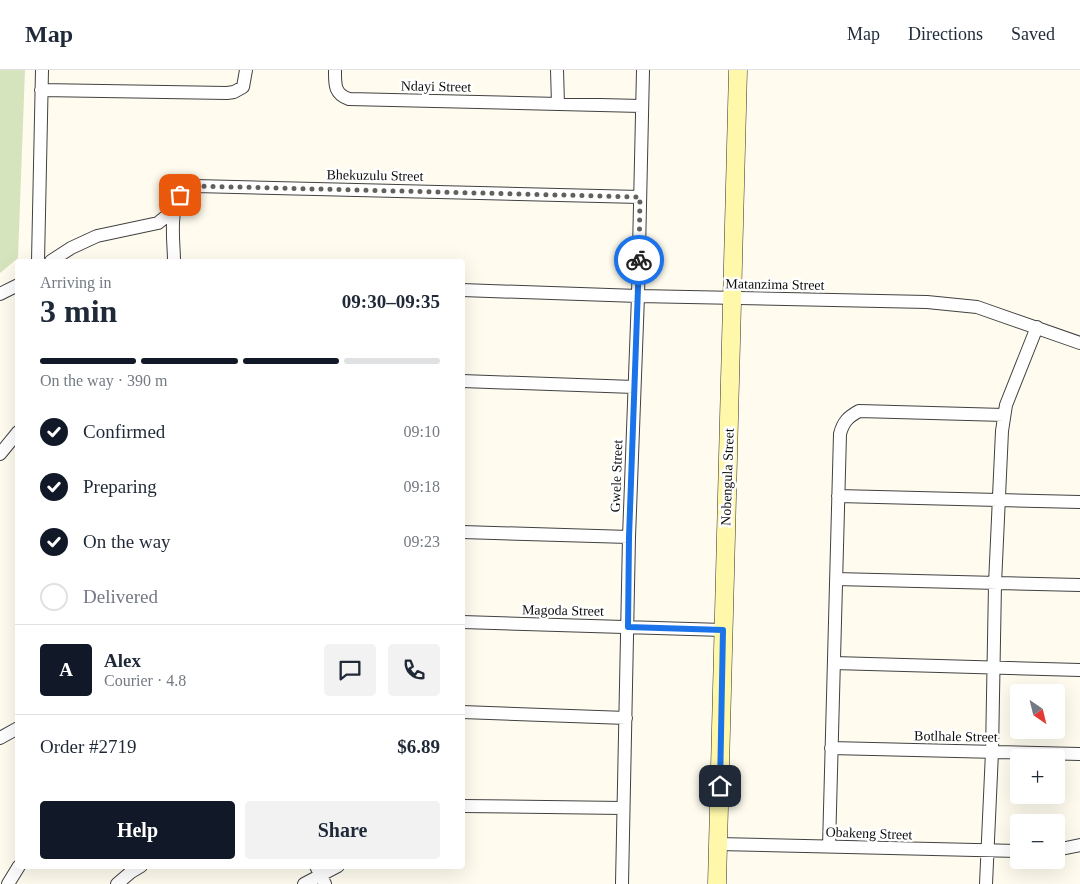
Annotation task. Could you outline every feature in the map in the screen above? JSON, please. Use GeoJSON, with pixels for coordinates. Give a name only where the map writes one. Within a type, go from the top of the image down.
{"type":"FeatureCollection","features":[{"type":"Feature","properties":{"kind":"street"},"geometry":{"type":"LineString","coordinates":[[38,259],[42,70]]}},
{"type":"Feature","properties":{"kind":"street"},"geometry":{"type":"LineString","coordinates":[[41,90],[227,93],[244,87],[246,70]]}},
{"type":"Feature","properties":{"kind":"street","name":"Ndayi Street"},"geometry":{"type":"LineString","coordinates":[[335,70],[335,87],[342,97],[349,99],[642,106]]}},
{"type":"Feature","properties":{"kind":"street"},"geometry":{"type":"LineString","coordinates":[[557,70],[558,104]]}},
{"type":"Feature","properties":{"kind":"street","name":"Gwele Street"},"geometry":{"type":"LineString","coordinates":[[622,884],[629,537],[638,296],[643,70]]}},
{"type":"Feature","properties":{"kind":"street","name":"Nobengula Street"},"geometry":{"type":"LineString","coordinates":[[717,884],[738,70]]}},
{"type":"Feature","properties":{"kind":"street","name":"Bhekuzulu Street"},"geometry":{"type":"LineString","coordinates":[[174,210],[180,195],[186,189],[195,186],[640,197]]}},
{"type":"Feature","properties":{"kind":"street"},"geometry":{"type":"LineString","coordinates":[[54,259],[71,248],[98,236],[158,224],[174,210]]}},
{"type":"Feature","properties":{"kind":"street"},"geometry":{"type":"LineString","coordinates":[[174,210],[174,259]]}},
{"type":"Feature","properties":{"kind":"street"},"geometry":{"type":"LineString","coordinates":[[0,294],[15,286]]}},
{"type":"Feature","properties":{"kind":"street","name":"Matanzima Street"},"geometry":{"type":"LineString","coordinates":[[465,290],[956,304],[978,307],[1080,343]]}},
{"type":"Feature","properties":{"kind":"street"},"geometry":{"type":"LineString","coordinates":[[986,884],[992,752],[995,584],[1004,415],[1006,404],[1037,327]]}},
{"type":"Feature","properties":{"kind":"street"},"geometry":{"type":"LineString","coordinates":[[465,381],[634,387]]}},
{"type":"Feature","properties":{"kind":"street"},"geometry":{"type":"LineString","coordinates":[[829,847],[840,434],[843,423],[859,411],[1004,415]]}},
{"type":"Feature","properties":{"kind":"street"},"geometry":{"type":"LineString","coordinates":[[0,454],[15,436]]}},
{"type":"Feature","properties":{"kind":"street"},"geometry":{"type":"LineString","coordinates":[[838,496],[1080,502]]}},
{"type":"Feature","properties":{"kind":"street"},"geometry":{"type":"LineString","coordinates":[[465,532],[629,537]]}},
{"type":"Feature","properties":{"kind":"street"},"geometry":{"type":"LineString","coordinates":[[836,579],[1076,585]]}},
{"type":"Feature","properties":{"kind":"street","name":"Magoda Street"},"geometry":{"type":"LineString","coordinates":[[465,622],[723,630]]}},
{"type":"Feature","properties":{"kind":"street"},"geometry":{"type":"LineString","coordinates":[[834,663],[1077,670]]}},
{"type":"Feature","properties":{"kind":"street"},"geometry":{"type":"LineString","coordinates":[[465,712],[626,718]]}},
{"type":"Feature","properties":{"kind":"street"},"geometry":{"type":"LineString","coordinates":[[0,738],[15,730]]}},
{"type":"Feature","properties":{"kind":"street","name":"Botlhale Street"},"geometry":{"type":"LineString","coordinates":[[831,748],[1080,754]]}},
{"type":"Feature","properties":{"kind":"street"},"geometry":{"type":"LineString","coordinates":[[465,806],[623,808]]}},
{"type":"Feature","properties":{"kind":"street","name":"Obakeng Street"},"geometry":{"type":"LineString","coordinates":[[718,844],[1010,851]]}},
{"type":"Feature","properties":{"kind":"street"},"geometry":{"type":"LineString","coordinates":[[1065,848],[1080,845]]}},
{"type":"Feature","properties":{"kind":"street"},"geometry":{"type":"LineString","coordinates":[[8,884],[17,869]]}},
{"type":"Feature","properties":{"kind":"street"},"geometry":{"type":"LineString","coordinates":[[117,884],[136,869]]}},
{"type":"Feature","properties":{"kind":"street"},"geometry":{"type":"LineString","coordinates":[[304,884],[332,869]]}},
{"type":"Feature","properties":{"kind":"green space"},"geometry":{"type":"Polygon","coordinates":[[[0,70],[25,70],[18,258],[0,273],[0,70]]]}},
{"type":"Feature","properties":{"kind":"way so far"},"geometry":{"type":"LineString","coordinates":[[180,195],[186,189],[195,186],[640,197],[639,260]]}},
{"type":"Feature","properties":{"kind":"route"},"geometry":{"type":"LineString","coordinates":[[639,260],[629,537],[628,627],[723,630],[720,786]]}}]}
